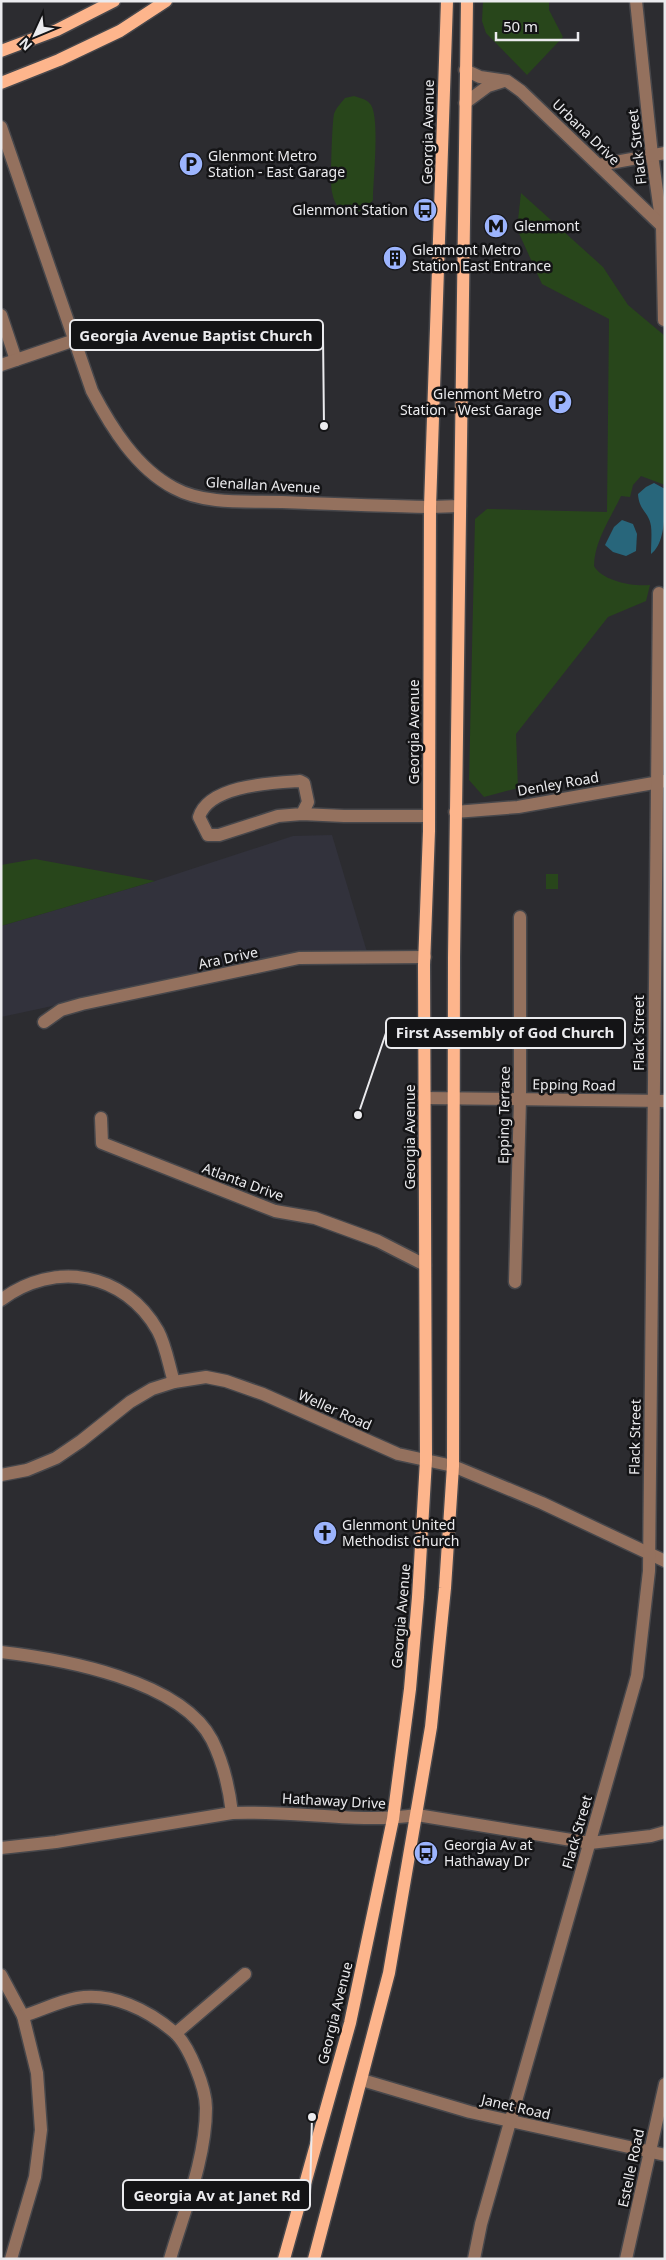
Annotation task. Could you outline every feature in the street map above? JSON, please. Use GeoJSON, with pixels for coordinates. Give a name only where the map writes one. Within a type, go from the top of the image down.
{"type":"FeatureCollection","features":[{"type":"Feature","properties":{"kind":"main road"},"geometry":{"type":"LineString","coordinates":[[1,51],[57,30],[114,1]]}},
{"type":"Feature","properties":{"kind":"main road"},"geometry":{"type":"LineString","coordinates":[[1,83],[60,60],[120,31],[166,1]]}},
{"type":"Feature","properties":{"kind":"main road","name":"Georgia Avenue"},"geometry":{"type":"LineString","coordinates":[[284,2259],[350,2023],[393,1819],[410,1689],[418,1597],[426,1460],[424,957],[428,816],[430,507],[447,1]]}},
{"type":"Feature","properties":{"kind":"main road"},"geometry":{"type":"LineString","coordinates":[[314,2259],[389,1973],[417,1815],[431,1727],[444,1598],[453,1466],[455,812],[467,1]]}},
{"type":"Feature","properties":{"kind":"street","name":"Flack Street"},"geometry":{"type":"LineString","coordinates":[[636,1],[658,154],[663,228],[664,320]]}},
{"type":"Feature","properties":{"kind":"street","name":"Urbana Drive"},"geometry":{"type":"LineString","coordinates":[[465,70],[480,77],[507,81],[521,91],[663,228]]}},
{"type":"Feature","properties":{"kind":"street"},"geometry":{"type":"LineString","coordinates":[[464,103],[488,86],[507,81]]}},
{"type":"Feature","properties":{"kind":"street","name":"Glenallan Avenue"},"geometry":{"type":"LineString","coordinates":[[1,127],[92,391],[107,420],[127,447],[145,465],[174,488],[195,496],[229,500],[430,507],[460,506]]}},
{"type":"Feature","properties":{"kind":"street"},"geometry":{"type":"LineString","coordinates":[[598,165],[658,154]]}},
{"type":"Feature","properties":{"kind":"street"},"geometry":{"type":"LineString","coordinates":[[1,314],[16,360]]}},
{"type":"Feature","properties":{"kind":"street"},"geometry":{"type":"LineString","coordinates":[[1,365],[75,340]]}},
{"type":"Feature","properties":{"kind":"street","name":"Flack Street"},"geometry":{"type":"LineString","coordinates":[[474,2259],[481,2224],[637,1676],[649,1571],[659,1101],[659,593]]}},
{"type":"Feature","properties":{"kind":"street"},"geometry":{"type":"LineString","coordinates":[[302,814],[308,802],[304,784],[300,781],[257,784],[236,790],[210,800],[202,809],[199,817],[208,835],[219,835],[278,816],[302,814],[428,816]]}},
{"type":"Feature","properties":{"kind":"street","name":"Denley Road"},"geometry":{"type":"LineString","coordinates":[[455,812],[518,807],[660,781]]}},
{"type":"Feature","properties":{"kind":"street","name":"Epping Terrace"},"geometry":{"type":"LineString","coordinates":[[516,1282],[520,1100],[520,917]]}},
{"type":"Feature","properties":{"kind":"street","name":"Ara Drive"},"geometry":{"type":"LineString","coordinates":[[44,1022],[61,1010],[82,1004],[300,958],[424,957]]}},
{"type":"Feature","properties":{"kind":"street","name":"Epping Road"},"geometry":{"type":"LineString","coordinates":[[424,1098],[659,1101]]}},
{"type":"Feature","properties":{"kind":"street","name":"Atlanta Drive"},"geometry":{"type":"LineString","coordinates":[[101,1118],[102,1143],[274,1212],[315,1218],[378,1241],[425,1265]]}},
{"type":"Feature","properties":{"kind":"street"},"geometry":{"type":"LineString","coordinates":[[1,1300],[27,1284],[46,1277],[65,1275],[86,1277],[112,1286],[142,1308],[158,1332],[174,1382]]}},
{"type":"Feature","properties":{"kind":"street","name":"Weller Road"},"geometry":{"type":"LineString","coordinates":[[1,1475],[27,1470],[56,1458],[81,1441],[130,1402],[152,1389],[174,1382],[206,1377],[226,1381],[264,1394],[398,1454],[453,1466],[542,1503],[665,1560]]}},
{"type":"Feature","properties":{"kind":"street"},"geometry":{"type":"LineString","coordinates":[[1,1652],[52,1658],[116,1675],[167,1697],[192,1716],[212,1739],[226,1773],[232,1813]]}},
{"type":"Feature","properties":{"kind":"street","name":"Hathaway Drive"},"geometry":{"type":"LineString","coordinates":[[1,1848],[56,1842],[232,1813],[260,1812],[393,1819],[417,1815],[590,1843],[651,1836],[665,1832]]}},
{"type":"Feature","properties":{"kind":"street"},"geometry":{"type":"LineString","coordinates":[[176,2033],[245,1974]]}},
{"type":"Feature","properties":{"kind":"street"},"geometry":{"type":"LineString","coordinates":[[1,1975],[23,2016],[37,2072],[41,2130],[35,2177],[11,2259]]}},
{"type":"Feature","properties":{"kind":"street"},"geometry":{"type":"LineString","coordinates":[[23,2016],[77,1998],[109,1999],[137,2007],[176,2033],[191,2058],[202,2087],[206,2106],[194,2176],[170,2259]]}},
{"type":"Feature","properties":{"kind":"street","name":"Janet Road"},"geometry":{"type":"LineString","coordinates":[[362,2080],[470,2112],[665,2155]]}},
{"type":"Feature","properties":{"kind":"street","name":"Estelle Road"},"geometry":{"type":"LineString","coordinates":[[626,2259],[665,2084]]}},
{"type":"Feature","properties":{"kind":"shaded area"},"geometry":{"type":"Polygon","coordinates":[[[332,835],[367,952],[286,956],[1,1017],[1,926],[155,881],[293,836],[332,835]]]}},
{"type":"Feature","properties":{"kind":"green space"},"geometry":{"type":"Polygon","coordinates":[[[483,1],[549,1],[549,10],[563,37],[527,75],[486,33],[482,21],[483,1]]]}},
{"type":"Feature","properties":{"kind":"green space"},"geometry":{"type":"Polygon","coordinates":[[[354,96],[368,101],[374,113],[376,137],[375,166],[373,200],[361,211],[349,213],[338,207],[332,192],[332,140],[335,112],[345,98],[354,96]]]}},
{"type":"Feature","properties":{"kind":"green space"},"geometry":{"type":"Polygon","coordinates":[[[521,193],[603,267],[628,305],[665,336],[665,485],[641,476],[633,485],[630,497],[621,496],[604,530],[595,557],[594,566],[604,576],[627,584],[650,585],[646,601],[608,617],[516,734],[518,788],[484,797],[469,780],[475,519],[487,509],[607,512],[609,319],[542,284],[517,229],[521,193]]]}},
{"type":"Feature","properties":{"kind":"green space"},"geometry":{"type":"Polygon","coordinates":[[[35,859],[155,881],[1,926],[1,865],[35,859]]]}},
{"type":"Feature","properties":{"kind":"green space"},"geometry":{"type":"Polygon","coordinates":[[[546,874],[558,874],[558,889],[546,889],[546,874]]]}},
{"type":"Feature","properties":{"kind":"water"},"geometry":{"type":"Polygon","coordinates":[[[654,483],[665,489],[665,516],[660,542],[651,554],[650,521],[640,504],[638,494],[654,483]]]}},
{"type":"Feature","properties":{"kind":"water"},"geometry":{"type":"Polygon","coordinates":[[[622,520],[633,524],[637,534],[636,551],[626,556],[613,552],[605,545],[614,527],[622,520]]]}},
{"type":"Feature","properties":{"kind":"place","name":"Glenmont Metro Station - East Garage"},"geometry":{"type":"Point","coordinates":[191,164]}},
{"type":"Feature","properties":{"kind":"place","name":"Glenmont Station"},"geometry":{"type":"Point","coordinates":[425,210]}},
{"type":"Feature","properties":{"kind":"place","name":"Glenmont"},"geometry":{"type":"Point","coordinates":[496,226]}},
{"type":"Feature","properties":{"kind":"place","name":"Glenmont Metro Station East Entrance"},"geometry":{"type":"Point","coordinates":[395,258]}},
{"type":"Feature","properties":{"kind":"place","name":"Glenmont Metro Station - West Garage"},"geometry":{"type":"Point","coordinates":[560,402]}},
{"type":"Feature","properties":{"kind":"place","name":"Georgia Avenue Baptist Church"},"geometry":{"type":"Point","coordinates":[324,426]}},
{"type":"Feature","properties":{"kind":"place","name":"First Assembly of God Church"},"geometry":{"type":"Point","coordinates":[358,1115]}},
{"type":"Feature","properties":{"kind":"place","name":"Glenmont United Methodist Church"},"geometry":{"type":"Point","coordinates":[325,1533]}},
{"type":"Feature","properties":{"kind":"place","name":"Georgia Av at Hathaway Dr"},"geometry":{"type":"Point","coordinates":[426,1853]}},
{"type":"Feature","properties":{"kind":"place","name":"Georgia Av at Janet Rd"},"geometry":{"type":"Point","coordinates":[312,2117]}}]}
